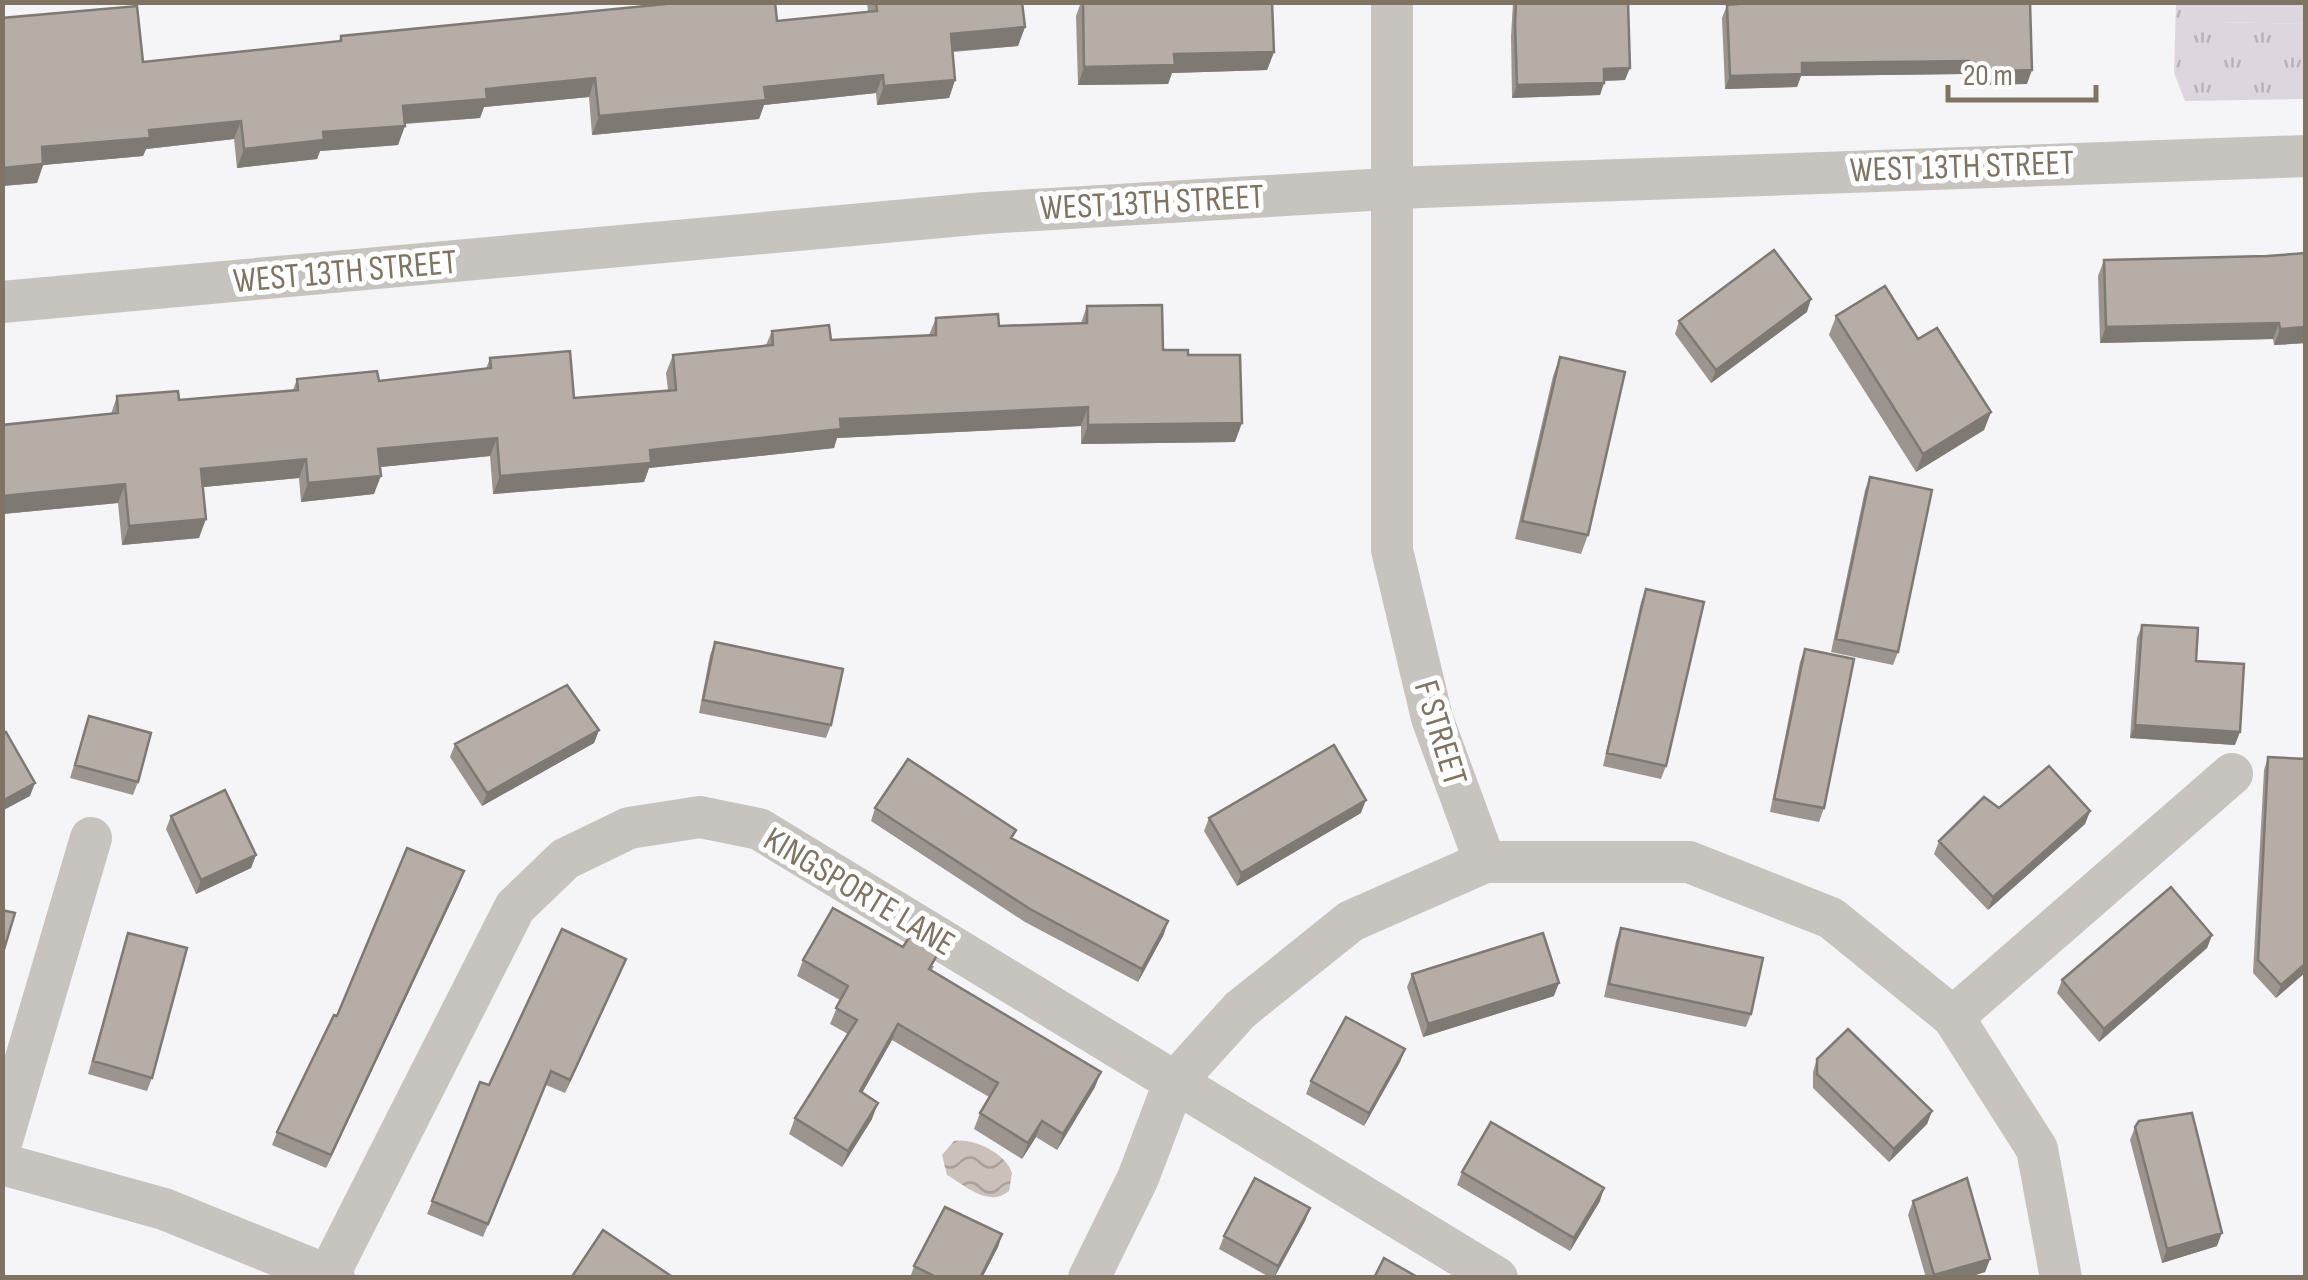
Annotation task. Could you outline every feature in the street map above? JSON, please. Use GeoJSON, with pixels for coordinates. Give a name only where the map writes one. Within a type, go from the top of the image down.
{"type":"FeatureCollection","features":[{"type":"Feature","properties":{"kind":"street","name":"F STREET"},"geometry":{"type":"LineString","coordinates":[[1392,2],[1392,550],[1432,718],[1485,862]]}},
{"type":"Feature","properties":{"kind":"street","name":"WEST 13TH STREET"},"geometry":{"type":"LineString","coordinates":[[2,302],[986,213],[1391,188],[2306,156]]}},
{"type":"Feature","properties":{"kind":"street"},"geometry":{"type":"LineString","coordinates":[[1953,1017],[2232,774]]}},
{"type":"Feature","properties":{"kind":"street","name":"KINGSPORTE LANE"},"geometry":{"type":"LineString","coordinates":[[330,1276],[515,908],[565,859],[629,828],[700,817],[759,829],[1497,1278]]}},
{"type":"Feature","properties":{"kind":"street"},"geometry":{"type":"LineString","coordinates":[[2,1140],[90,838]]}},
{"type":"Feature","properties":{"kind":"street"},"geometry":{"type":"LineString","coordinates":[[1089,1278],[1138,1178],[1174,1082],[1240,1010],[1351,922],[1485,862],[1689,862],[1831,918],[1953,1017],[2038,1149],[2061,1278]]}},
{"type":"Feature","properties":{"kind":"street"},"geometry":{"type":"LineString","coordinates":[[2,1164],[164,1210],[330,1276]]}},
{"type":"Feature","properties":{"kind":"green space"},"geometry":{"type":"Polygon","coordinates":[[[2176,3],[2216,3],[2216,22],[2305,24],[2305,99],[2185,101],[2174,73],[2176,3]]]}},
{"type":"Feature","properties":{"kind":"green space"},"geometry":{"type":"Polygon","coordinates":[[[2216,3],[2305,3],[2305,24],[2215,22],[2216,3]]]}},
{"type":"Feature","properties":{"kind":"water"},"geometry":{"type":"Polygon","coordinates":[[[954,1141],[979,1144],[1004,1159],[1012,1173],[1009,1191],[1001,1196],[986,1196],[947,1175],[942,1155],[954,1141]]]}},
{"type":"Feature","properties":{"kind":"building"},"geometry":{"type":"Polygon","coordinates":[[[686,2],[775,2],[777,21],[877,11],[876,2],[1022,2],[1025,27],[951,34],[955,80],[884,86],[883,75],[764,87],[766,100],[599,116],[595,78],[486,89],[487,99],[403,106],[405,126],[323,132],[324,140],[244,149],[241,121],[149,130],[150,138],[42,147],[43,164],[2,168],[2,18],[137,6],[143,62],[341,41],[341,36],[686,2]]]}},
{"type":"Feature","properties":{"kind":"building"},"geometry":{"type":"Polygon","coordinates":[[[1083,2],[1272,2],[1274,52],[1174,54],[1175,65],[1084,67],[1083,2]]]}},
{"type":"Feature","properties":{"kind":"building"},"geometry":{"type":"Polygon","coordinates":[[[1516,2],[1628,2],[1630,68],[1604,69],[1604,83],[1517,85],[1516,2]]]}},
{"type":"Feature","properties":{"kind":"building"},"geometry":{"type":"Polygon","coordinates":[[[2030,2],[2032,70],[1969,72],[1969,61],[1802,63],[1802,74],[1730,76],[1727,5],[2030,2]]]}},
{"type":"Feature","properties":{"kind":"building"},"geometry":{"type":"Polygon","coordinates":[[[1774,250],[1811,299],[1716,370],[1679,321],[1774,250]]]}},
{"type":"Feature","properties":{"kind":"building"},"geometry":{"type":"Polygon","coordinates":[[[2306,253],[2306,327],[2280,329],[2279,323],[2106,327],[2104,260],[2306,253]]]}},
{"type":"Feature","properties":{"kind":"building"},"geometry":{"type":"Polygon","coordinates":[[[1885,286],[1918,339],[1937,328],[1991,412],[1923,454],[1836,316],[1885,286]]]}},
{"type":"Feature","properties":{"kind":"building"},"geometry":{"type":"Polygon","coordinates":[[[1162,305],[1163,350],[1188,350],[1188,355],[1240,355],[1242,423],[1088,425],[1088,407],[840,419],[841,429],[650,450],[651,463],[500,476],[497,438],[378,449],[381,476],[308,483],[306,459],[201,469],[206,519],[129,526],[125,484],[2,496],[2,425],[118,413],[117,396],[178,391],[179,400],[298,390],[297,379],[377,371],[379,381],[491,368],[490,358],[570,351],[574,398],[676,390],[673,355],[773,345],[772,331],[829,325],[831,340],[936,335],[936,318],[998,314],[999,326],[1087,323],[1087,306],[1162,305]]]}},
{"type":"Feature","properties":{"kind":"building"},"geometry":{"type":"Polygon","coordinates":[[[1560,357],[1625,372],[1588,535],[1522,521],[1560,357]]]}},
{"type":"Feature","properties":{"kind":"building"},"geometry":{"type":"Polygon","coordinates":[[[1870,477],[1932,490],[1898,652],[1836,639],[1870,477]]]}},
{"type":"Feature","properties":{"kind":"building"},"geometry":{"type":"Polygon","coordinates":[[[1646,589],[1704,602],[1666,766],[1607,753],[1646,589]]]}},
{"type":"Feature","properties":{"kind":"building"},"geometry":{"type":"Polygon","coordinates":[[[2142,625],[2198,628],[2196,661],[2244,664],[2240,732],[2135,725],[2142,625]]]}},
{"type":"Feature","properties":{"kind":"building"},"geometry":{"type":"Polygon","coordinates":[[[715,642],[843,669],[831,725],[703,700],[715,642]]]}},
{"type":"Feature","properties":{"kind":"building"},"geometry":{"type":"Polygon","coordinates":[[[1805,649],[1854,659],[1824,808],[1774,799],[1805,649]]]}},
{"type":"Feature","properties":{"kind":"building"},"geometry":{"type":"Polygon","coordinates":[[[567,685],[599,730],[487,793],[455,744],[567,685]]]}},
{"type":"Feature","properties":{"kind":"building"},"geometry":{"type":"Polygon","coordinates":[[[89,716],[151,733],[138,782],[75,765],[89,716]]]}},
{"type":"Feature","properties":{"kind":"building"},"geometry":{"type":"Polygon","coordinates":[[[6,732],[35,783],[2,801],[2,734],[6,732]]]}},
{"type":"Feature","properties":{"kind":"building"},"geometry":{"type":"Polygon","coordinates":[[[1334,745],[1366,800],[1241,873],[1209,818],[1334,745]]]}},
{"type":"Feature","properties":{"kind":"building"},"geometry":{"type":"Polygon","coordinates":[[[2268,757],[2306,759],[2306,963],[2281,985],[2258,960],[2268,757]]]}},
{"type":"Feature","properties":{"kind":"building"},"geometry":{"type":"Polygon","coordinates":[[[908,759],[1016,830],[1011,838],[1168,921],[1142,969],[1030,909],[875,808],[908,759]]]}},
{"type":"Feature","properties":{"kind":"building"},"geometry":{"type":"Polygon","coordinates":[[[2049,766],[2090,811],[1993,897],[1939,841],[1984,797],[1999,808],[2049,766]]]}},
{"type":"Feature","properties":{"kind":"building"},"geometry":{"type":"Polygon","coordinates":[[[225,790],[256,855],[201,880],[171,816],[225,790]]]}},
{"type":"Feature","properties":{"kind":"building"},"geometry":{"type":"Polygon","coordinates":[[[407,848],[464,871],[331,1155],[277,1132],[334,1015],[337,1016],[407,848]]]}},
{"type":"Feature","properties":{"kind":"building"},"geometry":{"type":"Polygon","coordinates":[[[2171,887],[2212,935],[2104,1029],[2062,980],[2171,887]]]}},
{"type":"Feature","properties":{"kind":"building"},"geometry":{"type":"Polygon","coordinates":[[[833,908],[903,947],[912,933],[940,950],[929,969],[1101,1072],[1063,1134],[1042,1121],[1028,1143],[980,1113],[998,1083],[898,1024],[860,1091],[878,1103],[848,1151],[795,1118],[857,1020],[836,1008],[848,986],[803,960],[833,908]]]}},
{"type":"Feature","properties":{"kind":"building"},"geometry":{"type":"Polygon","coordinates":[[[2,910],[15,913],[2,956],[2,910]]]}},
{"type":"Feature","properties":{"kind":"building"},"geometry":{"type":"Polygon","coordinates":[[[1621,928],[1763,958],[1751,1014],[1609,984],[1621,928]]]}},
{"type":"Feature","properties":{"kind":"building"},"geometry":{"type":"Polygon","coordinates":[[[562,929],[626,959],[570,1080],[551,1071],[488,1224],[432,1201],[480,1082],[489,1085],[562,929]]]}},
{"type":"Feature","properties":{"kind":"building"},"geometry":{"type":"Polygon","coordinates":[[[128,933],[187,948],[152,1078],[93,1061],[128,933]]]}},
{"type":"Feature","properties":{"kind":"building"},"geometry":{"type":"Polygon","coordinates":[[[1543,933],[1559,983],[1428,1024],[1412,974],[1543,933]]]}},
{"type":"Feature","properties":{"kind":"building"},"geometry":{"type":"Polygon","coordinates":[[[1346,1017],[1405,1049],[1369,1113],[1311,1081],[1346,1017]]]}},
{"type":"Feature","properties":{"kind":"building"},"geometry":{"type":"Polygon","coordinates":[[[1848,1029],[1932,1111],[1894,1149],[1817,1074],[1817,1059],[1848,1029]]]}},
{"type":"Feature","properties":{"kind":"building"},"geometry":{"type":"Polygon","coordinates":[[[2192,1113],[2222,1233],[2167,1249],[2135,1127],[2139,1121],[2192,1113]]]}},
{"type":"Feature","properties":{"kind":"building"},"geometry":{"type":"Polygon","coordinates":[[[1491,1122],[1604,1188],[1574,1238],[1462,1172],[1491,1122]]]}},
{"type":"Feature","properties":{"kind":"building"},"geometry":{"type":"Polygon","coordinates":[[[1255,1178],[1310,1208],[1278,1266],[1224,1236],[1255,1178]]]}},
{"type":"Feature","properties":{"kind":"building"},"geometry":{"type":"Polygon","coordinates":[[[1967,1178],[1990,1259],[1934,1275],[1913,1201],[1967,1178]]]}},
{"type":"Feature","properties":{"kind":"building"},"geometry":{"type":"Polygon","coordinates":[[[945,1207],[1002,1234],[980,1278],[938,1278],[914,1266],[945,1207]]]}},
{"type":"Feature","properties":{"kind":"building"},"geometry":{"type":"Polygon","coordinates":[[[603,1230],[674,1278],[571,1278],[603,1230]]]}},
{"type":"Feature","properties":{"kind":"building"},"geometry":{"type":"Polygon","coordinates":[[[1384,1258],[1419,1278],[1374,1278],[1384,1258]]]}}]}
